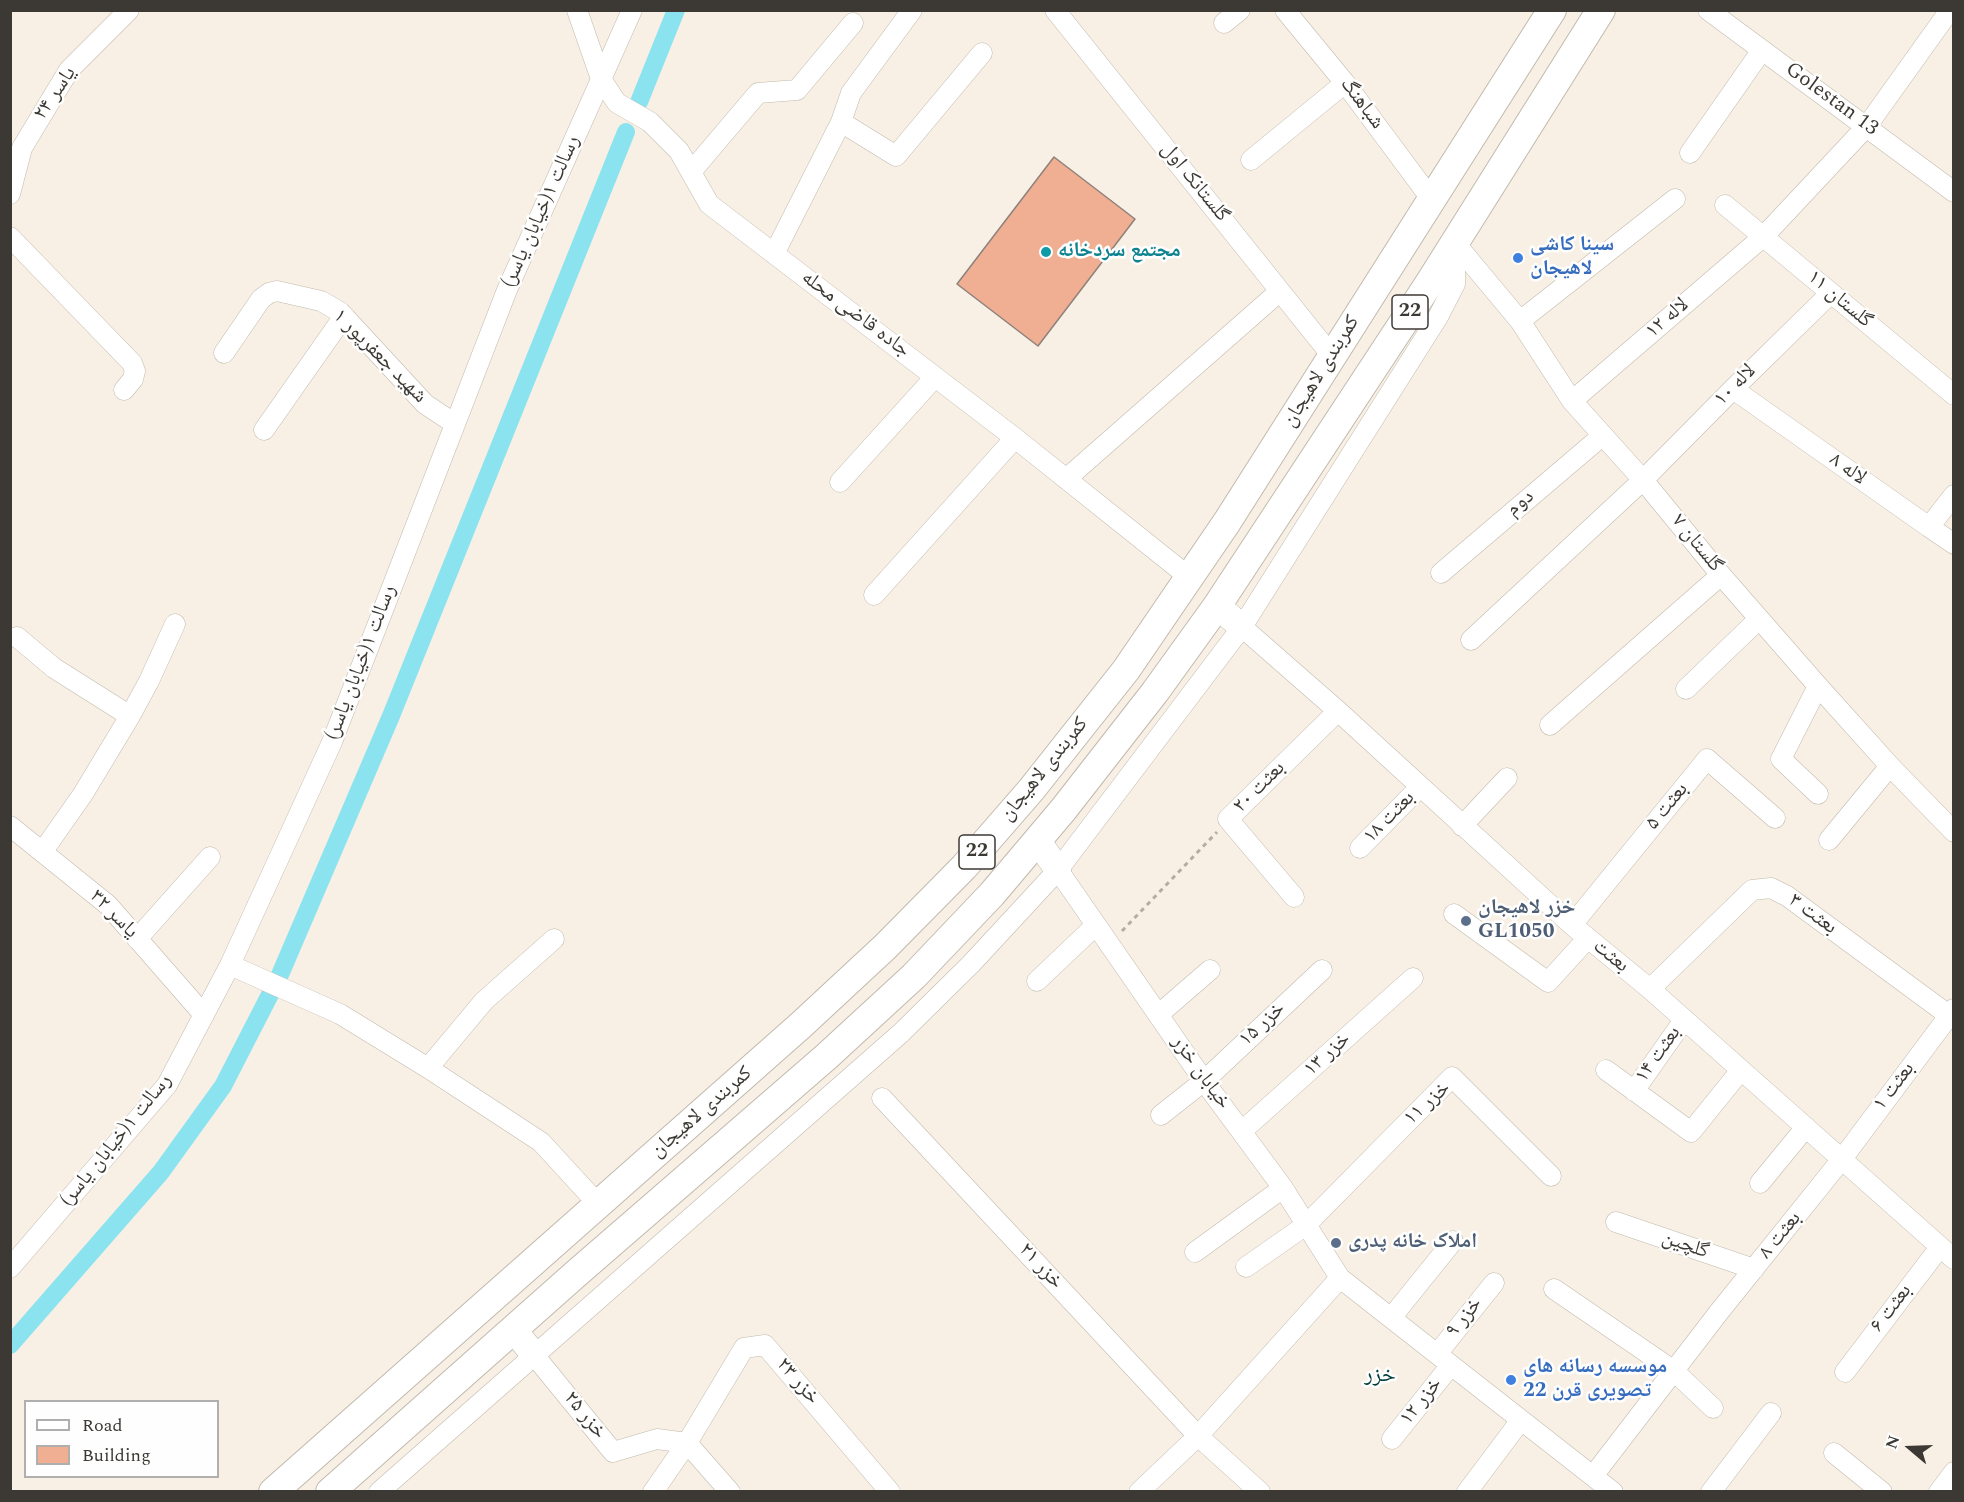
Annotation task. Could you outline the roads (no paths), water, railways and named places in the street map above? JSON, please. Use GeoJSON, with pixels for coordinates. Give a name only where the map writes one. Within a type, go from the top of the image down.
{"type":"FeatureCollection","features":[{"type":"Feature","properties":{"kind":"highway","name":"کمربندی لاهیجان"},"geometry":{"type":"LineString","coordinates":[[273,1491],[801,1025],[885,947],[964,867],[1031,790],[1126,670],[1189,577],[1552,10]]}},
{"type":"Feature","properties":{"kind":"highway","name":"کمربندی لاهیجان"},"geometry":{"type":"LineString","coordinates":[[330,1491],[826,1057],[914,976],[992,894],[1038,840],[1155,692],[1217,606],[1455,243],[1601,10]]}},
{"type":"Feature","properties":{"kind":"highway"},"geometry":{"type":"LineString","coordinates":[[1514,70],[1549,93]]}},
{"type":"Feature","properties":{"kind":"main road"},"geometry":{"type":"LineString","coordinates":[[1217,606],[1242,627]]}},
{"type":"Feature","properties":{"kind":"main road"},"geometry":{"type":"LineString","coordinates":[[1038,840],[1058,870]]}},
{"type":"Feature","properties":{"kind":"main road"},"geometry":{"type":"LineString","coordinates":[[514,1330],[534,1355]]}},
{"type":"Feature","properties":{"kind":"street","name":"یاسر ۲۴"},"geometry":{"type":"LineString","coordinates":[[10,194],[22,148],[69,70],[129,10]]}},
{"type":"Feature","properties":{"kind":"street","name":"جاده قاضی محله"},"geometry":{"type":"LineString","coordinates":[[577,10],[601,79],[616,103],[651,122],[679,151],[709,204],[1015,438],[1189,577]]}},
{"type":"Feature","properties":{"kind":"street","name":"رسالت ۱(خیابان یاسر)"},"geometry":{"type":"LineString","coordinates":[[10,1268],[167,1085],[230,966],[332,742],[507,290],[632,10]]}},
{"type":"Feature","properties":{"kind":"street"},"geometry":{"type":"LineString","coordinates":[[774,254],[841,122],[851,93],[912,10]]}},
{"type":"Feature","properties":{"kind":"street","name":"گلستانک اول"},"geometry":{"type":"LineString","coordinates":[[1055,10],[1332,356]]}},
{"type":"Feature","properties":{"kind":"street"},"geometry":{"type":"LineString","coordinates":[[1224,23],[1240,10]]}},
{"type":"Feature","properties":{"kind":"street","name":"شباهنگ"},"geometry":{"type":"LineString","coordinates":[[1285,10],[1346,83],[1432,200]]}},
{"type":"Feature","properties":{"kind":"street","name":"Golestan 13"},"geometry":{"type":"LineString","coordinates":[[1708,10],[1953,192]]}},
{"type":"Feature","properties":{"kind":"street","name":"لاله ۱۲"},"geometry":{"type":"LineString","coordinates":[[1572,401],[1764,236],[1867,126],[1950,10]]}},
{"type":"Feature","properties":{"kind":"street"},"geometry":{"type":"LineString","coordinates":[[691,172],[758,93],[796,90],[853,23]]}},
{"type":"Feature","properties":{"kind":"street"},"geometry":{"type":"LineString","coordinates":[[1690,153],[1762,50]]}},
{"type":"Feature","properties":{"kind":"street"},"geometry":{"type":"LineString","coordinates":[[841,122],[896,156],[982,53]]}},
{"type":"Feature","properties":{"kind":"street"},"geometry":{"type":"LineString","coordinates":[[1251,160],[1346,83]]}},
{"type":"Feature","properties":{"kind":"street"},"geometry":{"type":"LineString","coordinates":[[1520,321],[1675,199]]}},
{"type":"Feature","properties":{"kind":"street","name":"گلستان ۱۱"},"geometry":{"type":"LineString","coordinates":[[1725,205],[1953,396]]}},
{"type":"Feature","properties":{"kind":"street"},"geometry":{"type":"LineString","coordinates":[[10,237],[132,363],[135,371],[133,379],[124,390]]}},
{"type":"Feature","properties":{"kind":"street"},"geometry":{"type":"LineString","coordinates":[[379,1491],[901,1033],[971,964],[1058,870],[1242,627],[1438,317],[1455,284],[1455,243]]}},
{"type":"Feature","properties":{"kind":"street","name":"گلستان ۷"},"geometry":{"type":"LineString","coordinates":[[1455,243],[1520,321],[1572,401],[1643,480],[1721,575],[1818,686],[1953,832]]}},
{"type":"Feature","properties":{"kind":"street","name":"شهید جعفرپور ۱"},"geometry":{"type":"LineString","coordinates":[[224,353],[261,299],[269,293],[277,291],[321,301],[344,316],[425,404],[455,424]]}},
{"type":"Feature","properties":{"kind":"street"},"geometry":{"type":"LineString","coordinates":[[1066,479],[1280,291]]}},
{"type":"Feature","properties":{"kind":"street","name":"لاله ۱۰"},"geometry":{"type":"LineString","coordinates":[[1471,640],[1643,480],[1831,293]]}},
{"type":"Feature","properties":{"kind":"street"},"geometry":{"type":"LineString","coordinates":[[264,430],[344,316]]}},
{"type":"Feature","properties":{"kind":"street"},"geometry":{"type":"LineString","coordinates":[[840,482],[936,377]]}},
{"type":"Feature","properties":{"kind":"street","name":"لاله ۸"},"geometry":{"type":"LineString","coordinates":[[1733,389],[1953,544]]}},
{"type":"Feature","properties":{"kind":"street","name":"دوم"},"geometry":{"type":"LineString","coordinates":[[1441,573],[1602,436]]}},
{"type":"Feature","properties":{"kind":"street"},"geometry":{"type":"LineString","coordinates":[[874,594],[1015,438]]}},
{"type":"Feature","properties":{"kind":"street"},"geometry":{"type":"LineString","coordinates":[[1929,527],[1953,495]]}},
{"type":"Feature","properties":{"kind":"street"},"geometry":{"type":"LineString","coordinates":[[1550,725],[1721,575]]}},
{"type":"Feature","properties":{"kind":"street"},"geometry":{"type":"LineString","coordinates":[[1686,689],[1759,619]]}},
{"type":"Feature","properties":{"kind":"street"},"geometry":{"type":"LineString","coordinates":[[43,851],[83,794],[130,716],[175,624]]}},
{"type":"Feature","properties":{"kind":"street","name":"بعثت"},"geometry":{"type":"LineString","coordinates":[[1242,627],[1338,711],[1587,939],[1650,989],[1946,1253]]}},
{"type":"Feature","properties":{"kind":"street"},"geometry":{"type":"LineString","coordinates":[[17,637],[54,668],[130,716]]}},
{"type":"Feature","properties":{"kind":"street"},"geometry":{"type":"LineString","coordinates":[[1818,686],[1781,759],[1818,795]]}},
{"type":"Feature","properties":{"kind":"street","name":"بعثت ۲۰"},"geometry":{"type":"LineString","coordinates":[[1294,897],[1228,819],[1338,711]]}},
{"type":"Feature","properties":{"kind":"street","name":"بعثت ۵"},"geometry":{"type":"LineString","coordinates":[[1572,925],[1707,759],[1775,818]]}},
{"type":"Feature","properties":{"kind":"street"},"geometry":{"type":"LineString","coordinates":[[1829,840],[1890,766]]}},
{"type":"Feature","properties":{"kind":"street"},"geometry":{"type":"LineString","coordinates":[[1462,826],[1507,777]]}},
{"type":"Feature","properties":{"kind":"street","name":"بعثت ۱۸"},"geometry":{"type":"LineString","coordinates":[[1360,848],[1420,787]]}},
{"type":"Feature","properties":{"kind":"street","name":"یاسر ۳۲"},"geometry":{"type":"LineString","coordinates":[[12,830],[43,851],[108,905],[204,1015]]}},
{"type":"Feature","properties":{"kind":"street"},"geometry":{"type":"LineString","coordinates":[[137,939],[210,857]]}},
{"type":"Feature","properties":{"kind":"street","name":"خیابان خزر"},"geometry":{"type":"LineString","coordinates":[[1058,870],[1203,1081],[1283,1188],[1340,1278],[1613,1491]]}},
{"type":"Feature","properties":{"kind":"street","name":"بعثت ۳"},"geometry":{"type":"LineString","coordinates":[[1650,989],[1752,890],[1770,888],[1787,896],[1952,1014]]}},
{"type":"Feature","properties":{"kind":"street"},"geometry":{"type":"LineString","coordinates":[[1454,914],[1548,982],[1587,939]]}},
{"type":"Feature","properties":{"kind":"street"},"geometry":{"type":"LineString","coordinates":[[1037,981],[1096,925]]}},
{"type":"Feature","properties":{"kind":"street"},"geometry":{"type":"LineString","coordinates":[[428,1068],[484,1001],[554,939]]}},
{"type":"Feature","properties":{"kind":"street"},"geometry":{"type":"LineString","coordinates":[[230,966],[340,1014],[428,1068],[541,1143],[598,1204]]}},
{"type":"Feature","properties":{"kind":"street"},"geometry":{"type":"LineString","coordinates":[[1158,1015],[1210,970]]}},
{"type":"Feature","properties":{"kind":"street","name":"خزر ۱۵"},"geometry":{"type":"LineString","coordinates":[[1161,1115],[1203,1081],[1322,970]]}},
{"type":"Feature","properties":{"kind":"street","name":"خزر ۱۳"},"geometry":{"type":"LineString","coordinates":[[1242,1131],[1413,978]]}},
{"type":"Feature","properties":{"kind":"street","name":"بعثت ۱"},"geometry":{"type":"LineString","coordinates":[[1842,1159],[1952,1014]]}},
{"type":"Feature","properties":{"kind":"street","name":"بعثت ۱۴"},"geometry":{"type":"LineString","coordinates":[[1634,1091],[1684,1020]]}},
{"type":"Feature","properties":{"kind":"street"},"geometry":{"type":"LineString","coordinates":[[1606,1070],[1691,1132],[1741,1070]]}},
{"type":"Feature","properties":{"kind":"street","name":"خزر ۱۱"},"geometry":{"type":"LineString","coordinates":[[1306,1225],[1452,1077],[1551,1176]]}},
{"type":"Feature","properties":{"kind":"street","name":"خزر ۲۱"},"geometry":{"type":"LineString","coordinates":[[882,1098],[1198,1436],[1260,1491]]}},
{"type":"Feature","properties":{"kind":"street"},"geometry":{"type":"LineString","coordinates":[[1761,1183],[1806,1127]]}},
{"type":"Feature","properties":{"kind":"street","name":"بعثت ۸"},"geometry":{"type":"LineString","coordinates":[[1593,1476],[1719,1312],[1842,1159]]}},
{"type":"Feature","properties":{"kind":"street"},"geometry":{"type":"LineString","coordinates":[[1196,1252],[1283,1188]]}},
{"type":"Feature","properties":{"kind":"street","name":"گلچین"},"geometry":{"type":"LineString","coordinates":[[1616,1222],[1754,1269]]}},
{"type":"Feature","properties":{"kind":"street"},"geometry":{"type":"LineString","coordinates":[[1246,1267],[1306,1225]]}},
{"type":"Feature","properties":{"kind":"street"},"geometry":{"type":"LineString","coordinates":[[1391,1318],[1453,1241]]}},
{"type":"Feature","properties":{"kind":"street","name":"بعثت ۶"},"geometry":{"type":"LineString","coordinates":[[1845,1372],[1946,1253]]}},
{"type":"Feature","properties":{"kind":"street"},"geometry":{"type":"LineString","coordinates":[[1139,1491],[1198,1436],[1340,1278]]}},
{"type":"Feature","properties":{"kind":"street","name":"خزر ۹"},"geometry":{"type":"LineString","coordinates":[[1444,1359],[1494,1283]]}},
{"type":"Feature","properties":{"kind":"street"},"geometry":{"type":"LineString","coordinates":[[1554,1288],[1674,1371],[1713,1408]]}},
{"type":"Feature","properties":{"kind":"street","name":"خزر ۲۳"},"geometry":{"type":"LineString","coordinates":[[687,1443],[744,1348],[765,1345],[890,1491]]}},
{"type":"Feature","properties":{"kind":"street","name":"خزر ۲۵"},"geometry":{"type":"LineString","coordinates":[[534,1355],[614,1452],[657,1439],[687,1443]]}},
{"type":"Feature","properties":{"kind":"street","name":"خزر ۱۲"},"geometry":{"type":"LineString","coordinates":[[1392,1439],[1444,1359]]}},
{"type":"Feature","properties":{"kind":"street"},"geometry":{"type":"LineString","coordinates":[[1711,1491],[1771,1413]]}},
{"type":"Feature","properties":{"kind":"street"},"geometry":{"type":"LineString","coordinates":[[1467,1491],[1521,1420]]}},
{"type":"Feature","properties":{"kind":"street"},"geometry":{"type":"LineString","coordinates":[[653,1491],[687,1443],[730,1491]]}},
{"type":"Feature","properties":{"kind":"street"},"geometry":{"type":"LineString","coordinates":[[1834,1453],[1882,1491]]}},
{"type":"Feature","properties":{"kind":"street"},"geometry":{"type":"LineString","coordinates":[[1939,1491],[1953,1472]]}},
{"type":"Feature","properties":{"kind":"waterway"},"geometry":{"type":"LineString","coordinates":[[639,102],[676,10]]}},
{"type":"Feature","properties":{"kind":"waterway"},"geometry":{"type":"LineString","coordinates":[[10,1345],[161,1172],[223,1086],[279,977],[391,716],[626,132]]}},
{"type":"Feature","properties":{"kind":"place","name":"مجتمع سردخانه"},"geometry":{"type":"Point","coordinates":[1046,252]}},
{"type":"Feature","properties":{"kind":"place","name":"سینا کاشی لاهیجان"},"geometry":{"type":"Point","coordinates":[1518,258]}},
{"type":"Feature","properties":{"kind":"place","name":"خزر لاهیجان GL1050"},"geometry":{"type":"Point","coordinates":[1466,921]}},
{"type":"Feature","properties":{"kind":"place","name":"املاک خانه پدری"},"geometry":{"type":"Point","coordinates":[1336,1243]}},
{"type":"Feature","properties":{"kind":"place","name":"موسسه رسانه های تصویری قرن 22"},"geometry":{"type":"Point","coordinates":[1511,1380]}},
{"type":"Feature","properties":{"kind":"district","name":"خزر"},"geometry":{"type":"Point","coordinates":[1380,1377]}}]}
